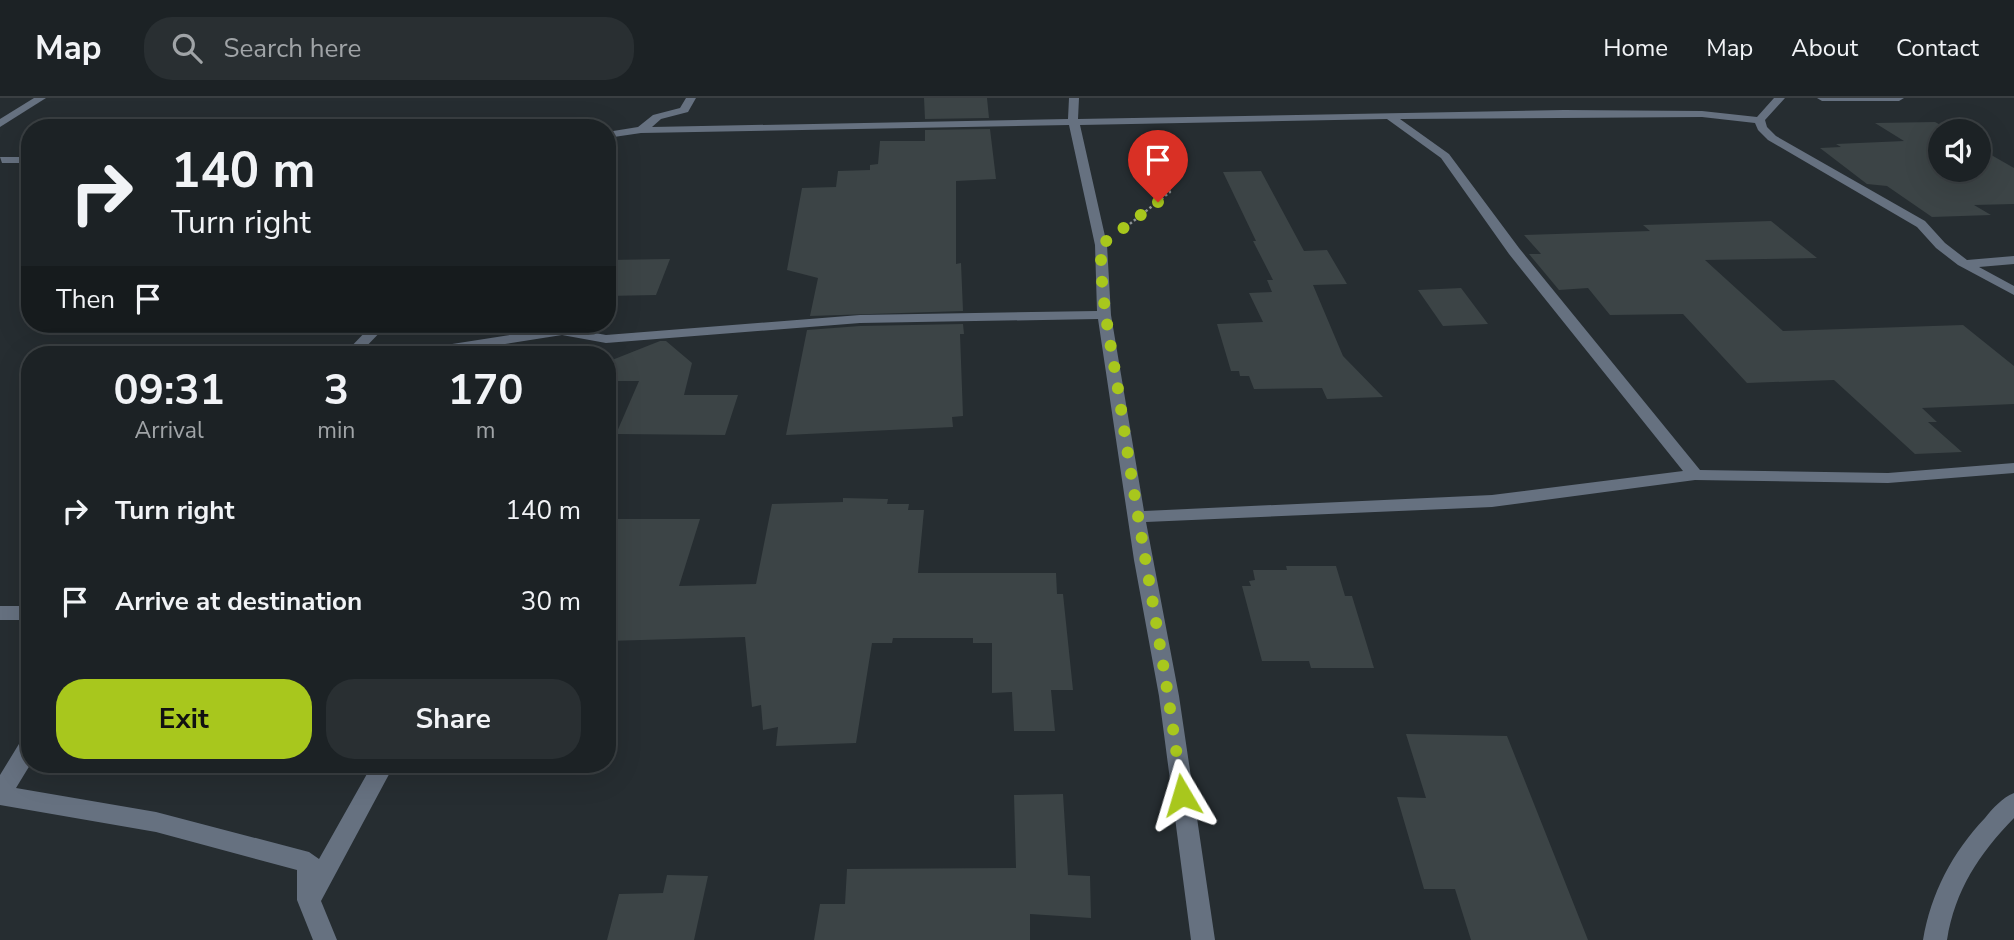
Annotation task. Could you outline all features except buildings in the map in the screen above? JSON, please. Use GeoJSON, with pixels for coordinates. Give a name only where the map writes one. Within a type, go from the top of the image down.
{"type":"FeatureCollection","features":[{"type":"Feature","properties":{"kind":"street"},"geometry":{"type":"LineString","coordinates":[[0,111],[23,98]]}},
{"type":"Feature","properties":{"kind":"street"},"geometry":{"type":"LineString","coordinates":[[0,124],[41,98]]}},
{"type":"Feature","properties":{"kind":"street"},"geometry":{"type":"LineString","coordinates":[[641,130],[657,117],[684,110],[691,98]]}},
{"type":"Feature","properties":{"kind":"street"},"geometry":{"type":"LineString","coordinates":[[1074,98],[1073,120],[1082,150],[1101,245],[1104,315],[1169,696],[1203,940]]}},
{"type":"Feature","properties":{"kind":"street"},"geometry":{"type":"LineString","coordinates":[[1760,120],[1780,98]]}},
{"type":"Feature","properties":{"kind":"street"},"geometry":{"type":"LineString","coordinates":[[1822,98],[1899,98]]}},
{"type":"Feature","properties":{"kind":"street"},"geometry":{"type":"LineString","coordinates":[[684,110],[696,119],[723,118],[760,130]]}},
{"type":"Feature","properties":{"kind":"street"},"geometry":{"type":"LineString","coordinates":[[616,134],[641,130],[760,130],[1073,120],[1563,113],[1702,114],[1760,120]]}},
{"type":"Feature","properties":{"kind":"street"},"geometry":{"type":"LineString","coordinates":[[1389,116],[1445,156],[1514,251],[1695,475]]}},
{"type":"Feature","properties":{"kind":"street"},"geometry":{"type":"LineString","coordinates":[[1760,120],[1762,128],[1788,149],[1921,224],[1935,244],[1963,264],[2014,291]]}},
{"type":"Feature","properties":{"kind":"street"},"geometry":{"type":"LineString","coordinates":[[0,177],[1,156],[21,159]]}},
{"type":"Feature","properties":{"kind":"street"},"geometry":{"type":"LineString","coordinates":[[1963,264],[2014,260]]}},
{"type":"Feature","properties":{"kind":"street"},"geometry":{"type":"LineString","coordinates":[[573,333],[606,339],[860,319],[1104,315]]}},
{"type":"Feature","properties":{"kind":"street"},"geometry":{"type":"LineString","coordinates":[[359,346],[372,333]]}},
{"type":"Feature","properties":{"kind":"street"},"geometry":{"type":"LineString","coordinates":[[465,346],[549,333]]}},
{"type":"Feature","properties":{"kind":"street"},"geometry":{"type":"LineString","coordinates":[[603,346],[606,339]]}},
{"type":"Feature","properties":{"kind":"street"},"geometry":{"type":"LineString","coordinates":[[1137,517],[1492,501],[1695,475],[1888,478],[2014,468]]}},
{"type":"Feature","properties":{"kind":"street"},"geometry":{"type":"LineString","coordinates":[[0,613],[21,613]]}},
{"type":"Feature","properties":{"kind":"street"},"geometry":{"type":"LineString","coordinates":[[21,760],[0,795],[110,811],[237,839],[309,863],[309,900],[324,940]]}},
{"type":"Feature","properties":{"kind":"street"},"geometry":{"type":"LineString","coordinates":[[309,900],[379,773]]}},
{"type":"Feature","properties":{"kind":"street"},"geometry":{"type":"LineString","coordinates":[[1935,940],[1945,895],[1956,869],[1986,831],[2014,803]]}},
{"type":"Feature","properties":{"kind":"path"},"geometry":{"type":"LineString","coordinates":[[1101,245],[1170,192],[1153,160],[1153,140]]}},
{"type":"Feature","properties":{"kind":"route"},"geometry":{"type":"LineString","coordinates":[[1158,202],[1101,245],[1100,278],[1143,560],[1169,696],[1182,795]]}}]}
